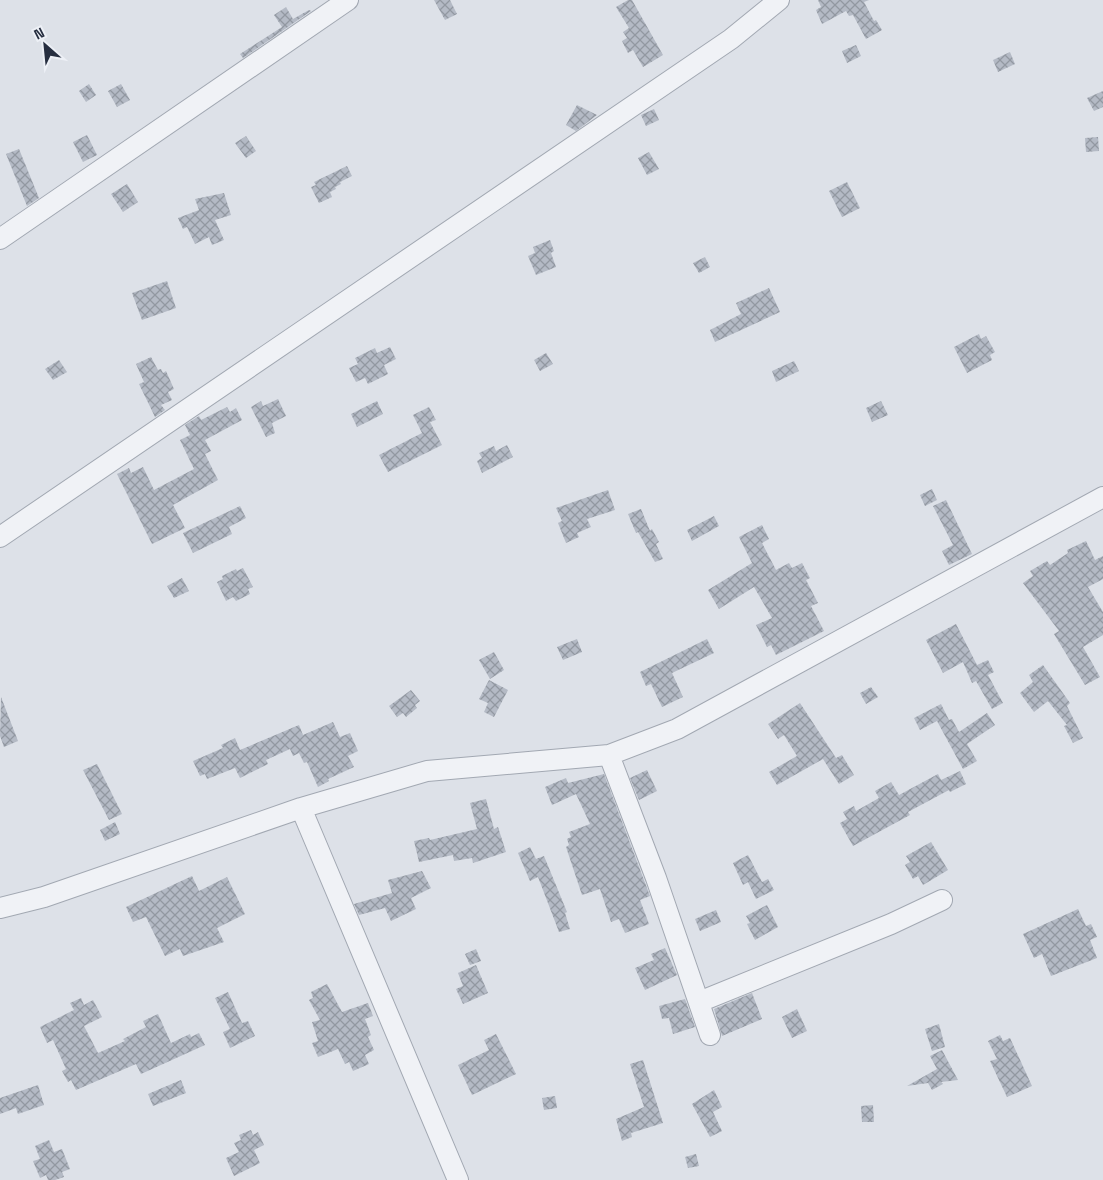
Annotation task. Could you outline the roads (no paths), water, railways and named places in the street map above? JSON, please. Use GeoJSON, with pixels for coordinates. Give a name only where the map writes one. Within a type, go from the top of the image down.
{"type":"FeatureCollection","features":[{"type":"Feature","properties":{"kind":"street"},"geometry":{"type":"LineString","coordinates":[[0,239],[348,0]]}},
{"type":"Feature","properties":{"kind":"street"},"geometry":{"type":"LineString","coordinates":[[0,536],[723,45],[779,0]]}},
{"type":"Feature","properties":{"kind":"street"},"geometry":{"type":"LineString","coordinates":[[0,908],[44,897],[301,808],[427,771],[609,755],[678,729],[1103,498]]}},
{"type":"Feature","properties":{"kind":"street"},"geometry":{"type":"LineString","coordinates":[[609,755],[656,878],[710,1035]]}},
{"type":"Feature","properties":{"kind":"street"},"geometry":{"type":"LineString","coordinates":[[301,808],[458,1180]]}},
{"type":"Feature","properties":{"kind":"street"},"geometry":{"type":"LineString","coordinates":[[699,1002],[891,924],[942,900]]}}]}
